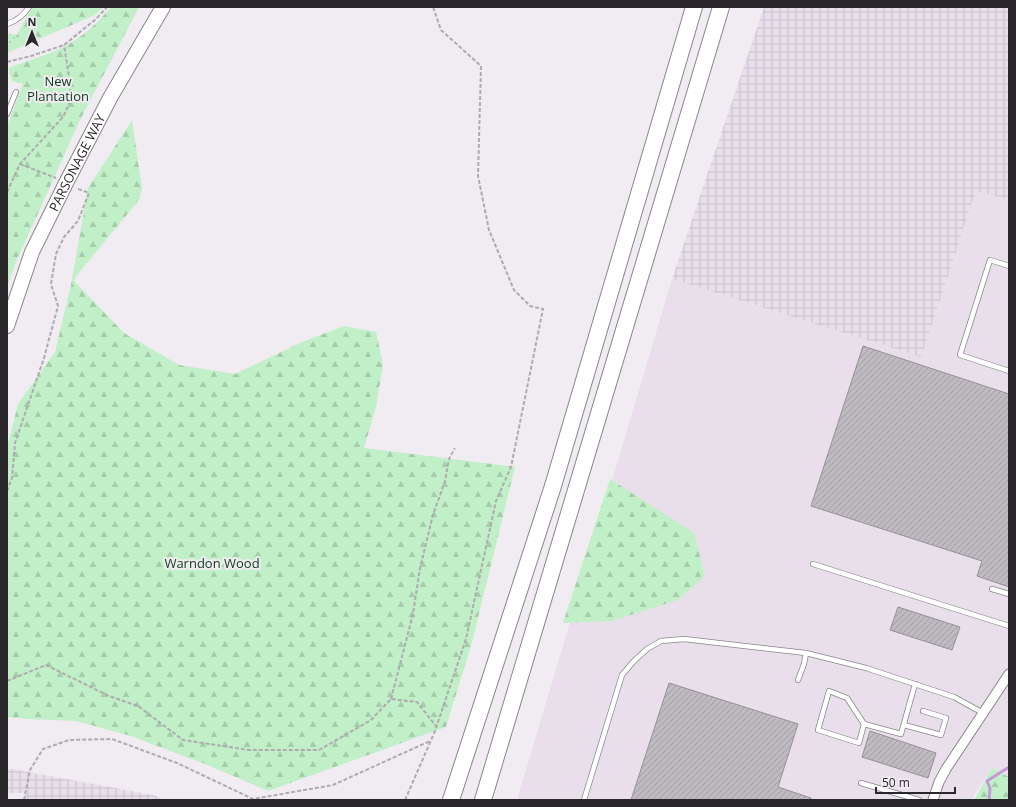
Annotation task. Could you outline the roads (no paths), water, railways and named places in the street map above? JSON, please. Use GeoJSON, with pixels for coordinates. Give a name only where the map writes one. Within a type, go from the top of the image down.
{"type":"FeatureCollection","features":[{"type":"Feature","properties":{"kind":"highway"},"geometry":{"type":"LineString","coordinates":[[679,57],[688,7]]}},
{"type":"Feature","properties":{"kind":"highway"},"geometry":{"type":"LineString","coordinates":[[451,800],[553,486],[694,7]]}},
{"type":"Feature","properties":{"kind":"highway"},"geometry":{"type":"LineString","coordinates":[[483,800],[720,8]]}},
{"type":"Feature","properties":{"kind":"main road","name":"PARSONAGE WAY"},"geometry":{"type":"LineString","coordinates":[[7,326],[32,252],[59,196],[110,98],[163,7]]}},
{"type":"Feature","properties":{"kind":"street"},"geometry":{"type":"LineString","coordinates":[[933,800],[939,782],[946,769],[1009,674]]}},
{"type":"Feature","properties":{"kind":"lane"},"geometry":{"type":"LineString","coordinates":[[7,24],[25,13],[29,7]]}},
{"type":"Feature","properties":{"kind":"lane"},"geometry":{"type":"LineString","coordinates":[[7,114],[16,92]]}},
{"type":"Feature","properties":{"kind":"lane"},"geometry":{"type":"LineString","coordinates":[[1009,266],[990,260],[960,355],[1009,371]]}},
{"type":"Feature","properties":{"kind":"lane"},"geometry":{"type":"LineString","coordinates":[[813,564],[1009,626]]}},
{"type":"Feature","properties":{"kind":"lane"},"geometry":{"type":"LineString","coordinates":[[992,589],[1009,594]]}},
{"type":"Feature","properties":{"kind":"lane"},"geometry":{"type":"LineString","coordinates":[[584,800],[622,675],[632,662],[661,641],[684,639],[806,653],[866,668],[954,697],[983,713]]}},
{"type":"Feature","properties":{"kind":"lane"},"geometry":{"type":"LineString","coordinates":[[798,680],[804,664],[806,653]]}},
{"type":"Feature","properties":{"kind":"lane"},"geometry":{"type":"LineString","coordinates":[[864,724],[859,743],[818,730],[829,691],[847,698],[864,724],[901,734],[915,684]]}},
{"type":"Feature","properties":{"kind":"lane"},"geometry":{"type":"LineString","coordinates":[[904,725],[941,736],[946,718],[923,711]]}},
{"type":"Feature","properties":{"kind":"lane"},"geometry":{"type":"LineString","coordinates":[[861,783],[919,800]]}},
{"type":"Feature","properties":{"kind":"waterway"},"geometry":{"type":"LineString","coordinates":[[989,800],[990,788],[987,781],[1009,767]]}},
{"type":"Feature","properties":{"kind":"park label","name":"New Plantation"},"geometry":{"type":"Point","coordinates":[58,88]}},
{"type":"Feature","properties":{"kind":"park label","name":"Warndon Wood"},"geometry":{"type":"Point","coordinates":[212,563]}}]}
